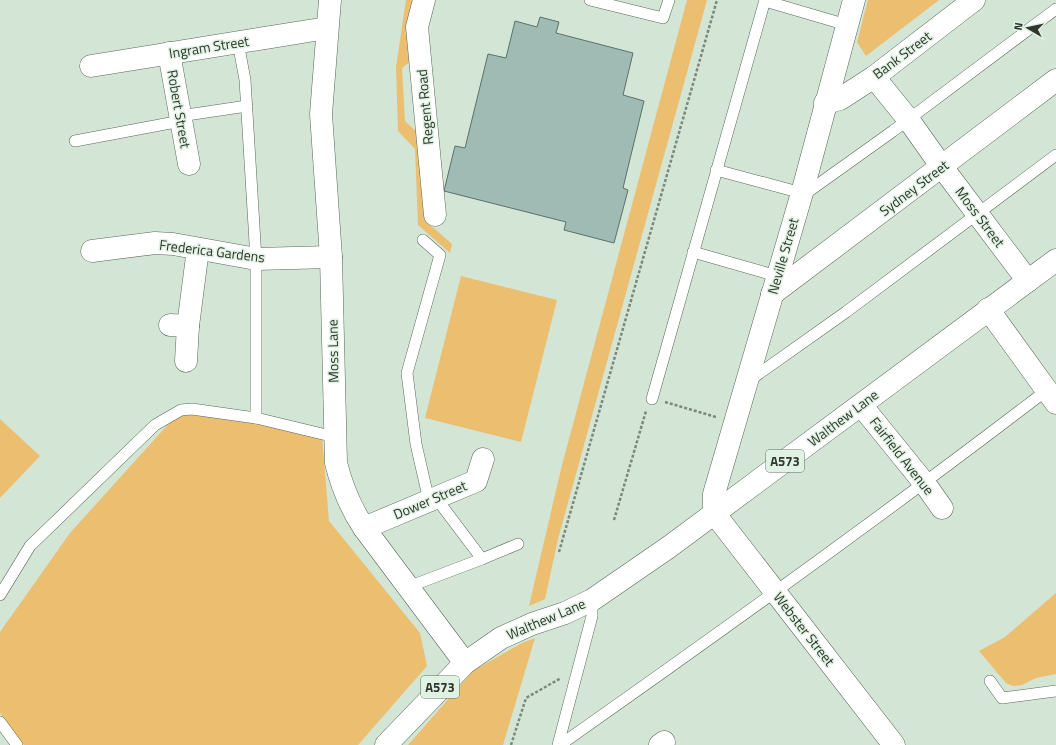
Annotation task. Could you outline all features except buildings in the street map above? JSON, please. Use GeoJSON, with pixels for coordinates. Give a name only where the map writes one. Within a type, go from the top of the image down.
{"type":"FeatureCollection","features":[{"type":"Feature","properties":{"kind":"street","name":"Moss Lane"},"geometry":{"type":"LineString","coordinates":[[330,0],[322,114],[331,257],[336,463],[341,486],[351,509],[408,587],[466,662]]}},
{"type":"Feature","properties":{"kind":"street","name":"Regent Road"},"geometry":{"type":"LineString","coordinates":[[424,0],[417,27],[435,215]]}},
{"type":"Feature","properties":{"kind":"street","name":"Neville Street"},"geometry":{"type":"LineString","coordinates":[[714,513],[714,494],[748,382],[774,285],[801,195],[854,0]]}},
{"type":"Feature","properties":{"kind":"street","name":"Bank Street"},"geometry":{"type":"LineString","coordinates":[[826,103],[840,99],[874,77],[974,0]]}},
{"type":"Feature","properties":{"kind":"street","name":"Ingram Street"},"geometry":{"type":"LineString","coordinates":[[91,66],[327,28]]}},
{"type":"Feature","properties":{"kind":"street","name":"Robert Street"},"geometry":{"type":"LineString","coordinates":[[169,53],[189,164]]}},
{"type":"Feature","properties":{"kind":"street","name":"Moss Street"},"geometry":{"type":"LineString","coordinates":[[874,77],[908,119],[942,167],[1028,281]]}},
{"type":"Feature","properties":{"kind":"street","name":"Sydney Street"},"geometry":{"type":"LineString","coordinates":[[774,285],[942,167],[1056,80]]}},
{"type":"Feature","properties":{"kind":"street","name":"Frederica Gardens"},"geometry":{"type":"LineString","coordinates":[[92,251],[155,243],[256,259],[331,257]]}},
{"type":"Feature","properties":{"kind":"street"},"geometry":{"type":"LineString","coordinates":[[186,361],[179,325],[198,249]]}},
{"type":"Feature","properties":{"kind":"street","name":"Walthew Lane"},"geometry":{"type":"LineString","coordinates":[[466,662],[501,638],[532,624],[565,613],[592,600],[669,547],[1056,260]]}},
{"type":"Feature","properties":{"kind":"street"},"geometry":{"type":"LineString","coordinates":[[988,309],[1052,396]]}},
{"type":"Feature","properties":{"kind":"street","name":"Fairfield Avenue"},"geometry":{"type":"LineString","coordinates":[[861,404],[925,484],[942,508]]}},
{"type":"Feature","properties":{"kind":"street","name":"Dower Street"},"geometry":{"type":"LineString","coordinates":[[364,528],[476,481],[483,459]]}},
{"type":"Feature","properties":{"kind":"street","name":"Webster Street"},"geometry":{"type":"LineString","coordinates":[[714,513],[894,745]]}},
{"type":"Feature","properties":{"kind":"street","name":"A573"},"geometry":{"type":"LineString","coordinates":[[386,745],[466,662]]}},
{"type":"Feature","properties":{"kind":"lane"},"geometry":{"type":"LineString","coordinates":[[590,0],[663,18],[669,0]]}},
{"type":"Feature","properties":{"kind":"lane"},"geometry":{"type":"LineString","coordinates":[[652,399],[765,0],[847,25]]}},
{"type":"Feature","properties":{"kind":"lane"},"geometry":{"type":"LineString","coordinates":[[716,170],[801,195],[908,119],[1056,9]]}},
{"type":"Feature","properties":{"kind":"lane"},"geometry":{"type":"LineString","coordinates":[[238,42],[245,80],[256,259],[256,418]]}},
{"type":"Feature","properties":{"kind":"lane"},"geometry":{"type":"LineString","coordinates":[[75,141],[247,106]]}},
{"type":"Feature","properties":{"kind":"lane"},"geometry":{"type":"LineString","coordinates":[[748,382],[846,312],[1056,155]]}},
{"type":"Feature","properties":{"kind":"lane"},"geometry":{"type":"LineString","coordinates":[[423,240],[440,255],[407,373],[416,444],[433,500],[482,559]]}},
{"type":"Feature","properties":{"kind":"lane"},"geometry":{"type":"LineString","coordinates":[[693,252],[774,285]]}},
{"type":"Feature","properties":{"kind":"lane"},"geometry":{"type":"LineString","coordinates":[[559,745],[777,593],[925,484],[1052,396]]}},
{"type":"Feature","properties":{"kind":"lane"},"geometry":{"type":"LineString","coordinates":[[0,595],[30,546],[155,425],[181,410],[192,409],[256,418],[335,437]]}},
{"type":"Feature","properties":{"kind":"lane"},"geometry":{"type":"LineString","coordinates":[[408,587],[518,544]]}},
{"type":"Feature","properties":{"kind":"lane"},"geometry":{"type":"LineString","coordinates":[[559,745],[592,616],[592,600]]}},
{"type":"Feature","properties":{"kind":"lane"},"geometry":{"type":"LineString","coordinates":[[990,681],[1002,698],[1056,691]]}},
{"type":"Feature","properties":{"kind":"lane"},"geometry":{"type":"LineString","coordinates":[[0,722],[17,745]]}},
{"type":"Feature","properties":{"kind":"path"},"geometry":{"type":"LineString","coordinates":[[559,552],[717,0]]}},
{"type":"Feature","properties":{"kind":"path"},"geometry":{"type":"LineString","coordinates":[[614,520],[649,401],[652,399],[710,415]]}},
{"type":"Feature","properties":{"kind":"path"},"geometry":{"type":"LineString","coordinates":[[511,745],[526,698],[578,668]]}},
{"type":"Feature","properties":{"kind":"shaded area"},"geometry":{"type":"Polygon","coordinates":[[[406,0],[414,0],[411,61],[402,68],[405,121],[423,138],[427,222],[452,244],[450,253],[418,225],[415,149],[398,131],[396,67],[406,0]]]}},
{"type":"Feature","properties":{"kind":"shaded area"},"geometry":{"type":"Polygon","coordinates":[[[687,0],[707,0],[558,539],[545,599],[529,606],[562,465],[687,0]]]}},
{"type":"Feature","properties":{"kind":"shaded area"},"geometry":{"type":"Polygon","coordinates":[[[868,0],[939,0],[866,56],[857,42],[868,0]]]}},
{"type":"Feature","properties":{"kind":"shaded area"},"geometry":{"type":"Polygon","coordinates":[[[461,276],[557,300],[521,442],[425,418],[461,276]]]}},
{"type":"Feature","properties":{"kind":"shaded area"},"geometry":{"type":"Polygon","coordinates":[[[181,410],[322,436],[329,521],[420,633],[427,666],[358,745],[24,745],[0,713],[0,632],[70,533],[181,410]]]}},
{"type":"Feature","properties":{"kind":"shaded area"},"geometry":{"type":"Polygon","coordinates":[[[0,419],[40,456],[0,498],[0,419]]]}},
{"type":"Feature","properties":{"kind":"shaded area"},"geometry":{"type":"Polygon","coordinates":[[[1056,593],[1056,674],[1036,678],[1022,685],[1013,686],[1006,683],[979,651],[1005,637],[1056,593]]]}},
{"type":"Feature","properties":{"kind":"shaded area"},"geometry":{"type":"Polygon","coordinates":[[[535,638],[503,745],[408,745],[473,671],[522,643],[535,638]]]}}]}
